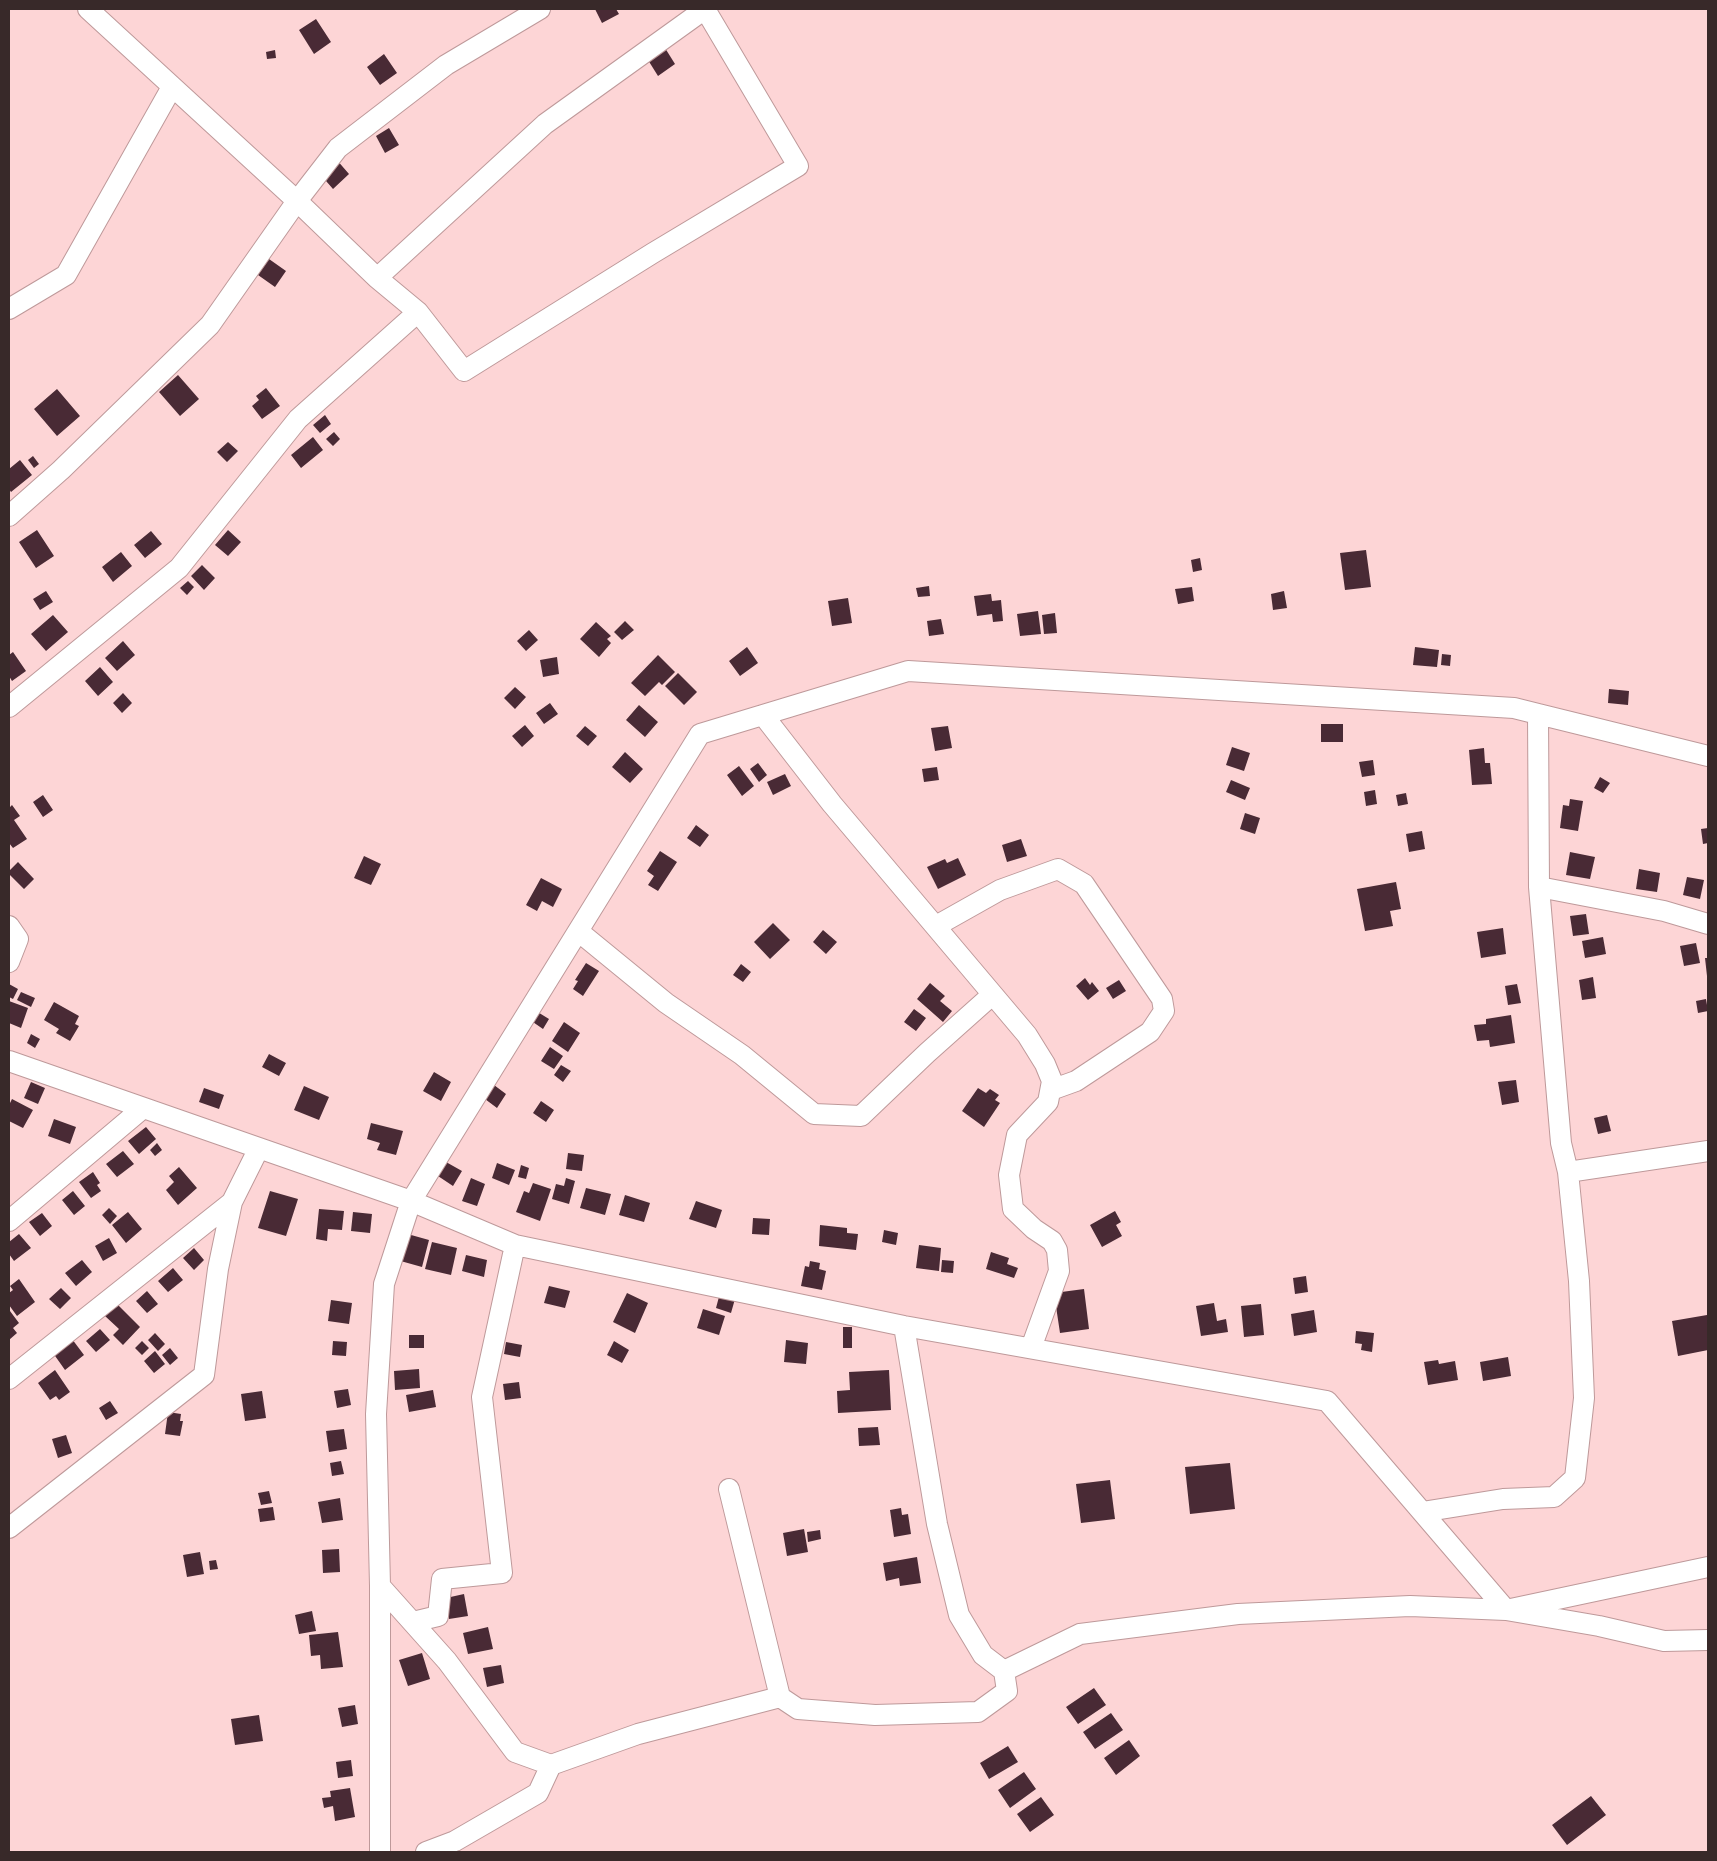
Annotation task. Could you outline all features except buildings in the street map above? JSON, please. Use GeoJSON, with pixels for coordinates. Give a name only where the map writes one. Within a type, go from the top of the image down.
{"type":"FeatureCollection","features":[{"type":"Feature","properties":{"kind":"street"},"geometry":{"type":"LineString","coordinates":[[88,9],[297,201],[377,278],[418,312],[464,371],[798,166],[705,9],[546,124],[377,278]]}},
{"type":"Feature","properties":{"kind":"street"},"geometry":{"type":"LineString","coordinates":[[9,516],[61,470],[210,325],[297,201],[338,148],[446,65],[540,9]]}},
{"type":"Feature","properties":{"kind":"street"},"geometry":{"type":"LineString","coordinates":[[9,309],[66,275],[172,87]]}},
{"type":"Feature","properties":{"kind":"street"},"geometry":{"type":"LineString","coordinates":[[9,707],[179,568],[298,419],[418,312]]}},
{"type":"Feature","properties":{"kind":"street"},"geometry":{"type":"LineString","coordinates":[[380,1852],[380,1586],[376,1414],[384,1284],[411,1201],[700,734],[908,671],[1514,708],[1708,756]]}},
{"type":"Feature","properties":{"kind":"street"},"geometry":{"type":"LineString","coordinates":[[1422,1512],[1503,1499],[1554,1497],[1575,1478],[1584,1398],[1579,1281],[1568,1172],[1561,1143],[1540,887],[1538,714]]}},
{"type":"Feature","properties":{"kind":"street"},"geometry":{"type":"LineString","coordinates":[[763,715],[832,804],[1027,1035],[1046,1064],[1052,1081],[1048,1102],[1017,1135],[1009,1175],[1014,1209],[1034,1229],[1052,1241],[1059,1258],[1059,1271],[1031,1348]]}},
{"type":"Feature","properties":{"kind":"street"},"geometry":{"type":"LineString","coordinates":[[936,926],[1000,890],[1058,869],[1084,884],[1162,999],[1164,1011],[1150,1032],[1076,1081],[1051,1090]]}},
{"type":"Feature","properties":{"kind":"street"},"geometry":{"type":"LineString","coordinates":[[1540,887],[1664,911],[1708,924]]}},
{"type":"Feature","properties":{"kind":"street"},"geometry":{"type":"LineString","coordinates":[[9,926],[18,939],[9,962]]}},
{"type":"Feature","properties":{"kind":"street"},"geometry":{"type":"LineString","coordinates":[[578,932],[666,1002],[742,1055],[814,1114],[861,1116],[992,995]]}},
{"type":"Feature","properties":{"kind":"street"},"geometry":{"type":"LineString","coordinates":[[9,1061],[411,1201],[515,1245],[904,1326],[1327,1401],[1506,1610]]}},
{"type":"Feature","properties":{"kind":"street"},"geometry":{"type":"LineString","coordinates":[[9,1221],[143,1108]]}},
{"type":"Feature","properties":{"kind":"street"},"geometry":{"type":"LineString","coordinates":[[9,1528],[204,1375],[218,1269],[232,1202],[259,1148]]}},
{"type":"Feature","properties":{"kind":"street"},"geometry":{"type":"LineString","coordinates":[[1568,1172],[1708,1151]]}},
{"type":"Feature","properties":{"kind":"street"},"geometry":{"type":"LineString","coordinates":[[9,1379],[232,1202]]}},
{"type":"Feature","properties":{"kind":"street"},"geometry":{"type":"LineString","coordinates":[[413,1622],[438,1616],[442,1579],[502,1573],[482,1397],[515,1245]]}},
{"type":"Feature","properties":{"kind":"street"},"geometry":{"type":"LineString","coordinates":[[729,1489],[780,1697],[798,1709],[865,1714],[978,1712],[1007,1691],[1004,1671],[983,1655],[959,1615],[937,1524],[904,1326]]}},
{"type":"Feature","properties":{"kind":"street"},"geometry":{"type":"LineString","coordinates":[[1506,1610],[1708,1566]]}},
{"type":"Feature","properties":{"kind":"street"},"geometry":{"type":"LineString","coordinates":[[380,1586],[447,1661],[516,1752],[551,1765],[638,1734],[780,1697]]}},
{"type":"Feature","properties":{"kind":"street"},"geometry":{"type":"LineString","coordinates":[[1004,1671],[1080,1634],[1238,1614],[1410,1606],[1506,1610],[1599,1626],[1664,1641],[1708,1640]]}},
{"type":"Feature","properties":{"kind":"street"},"geometry":{"type":"LineString","coordinates":[[426,1852],[455,1841],[538,1793],[551,1765]]}}]}
